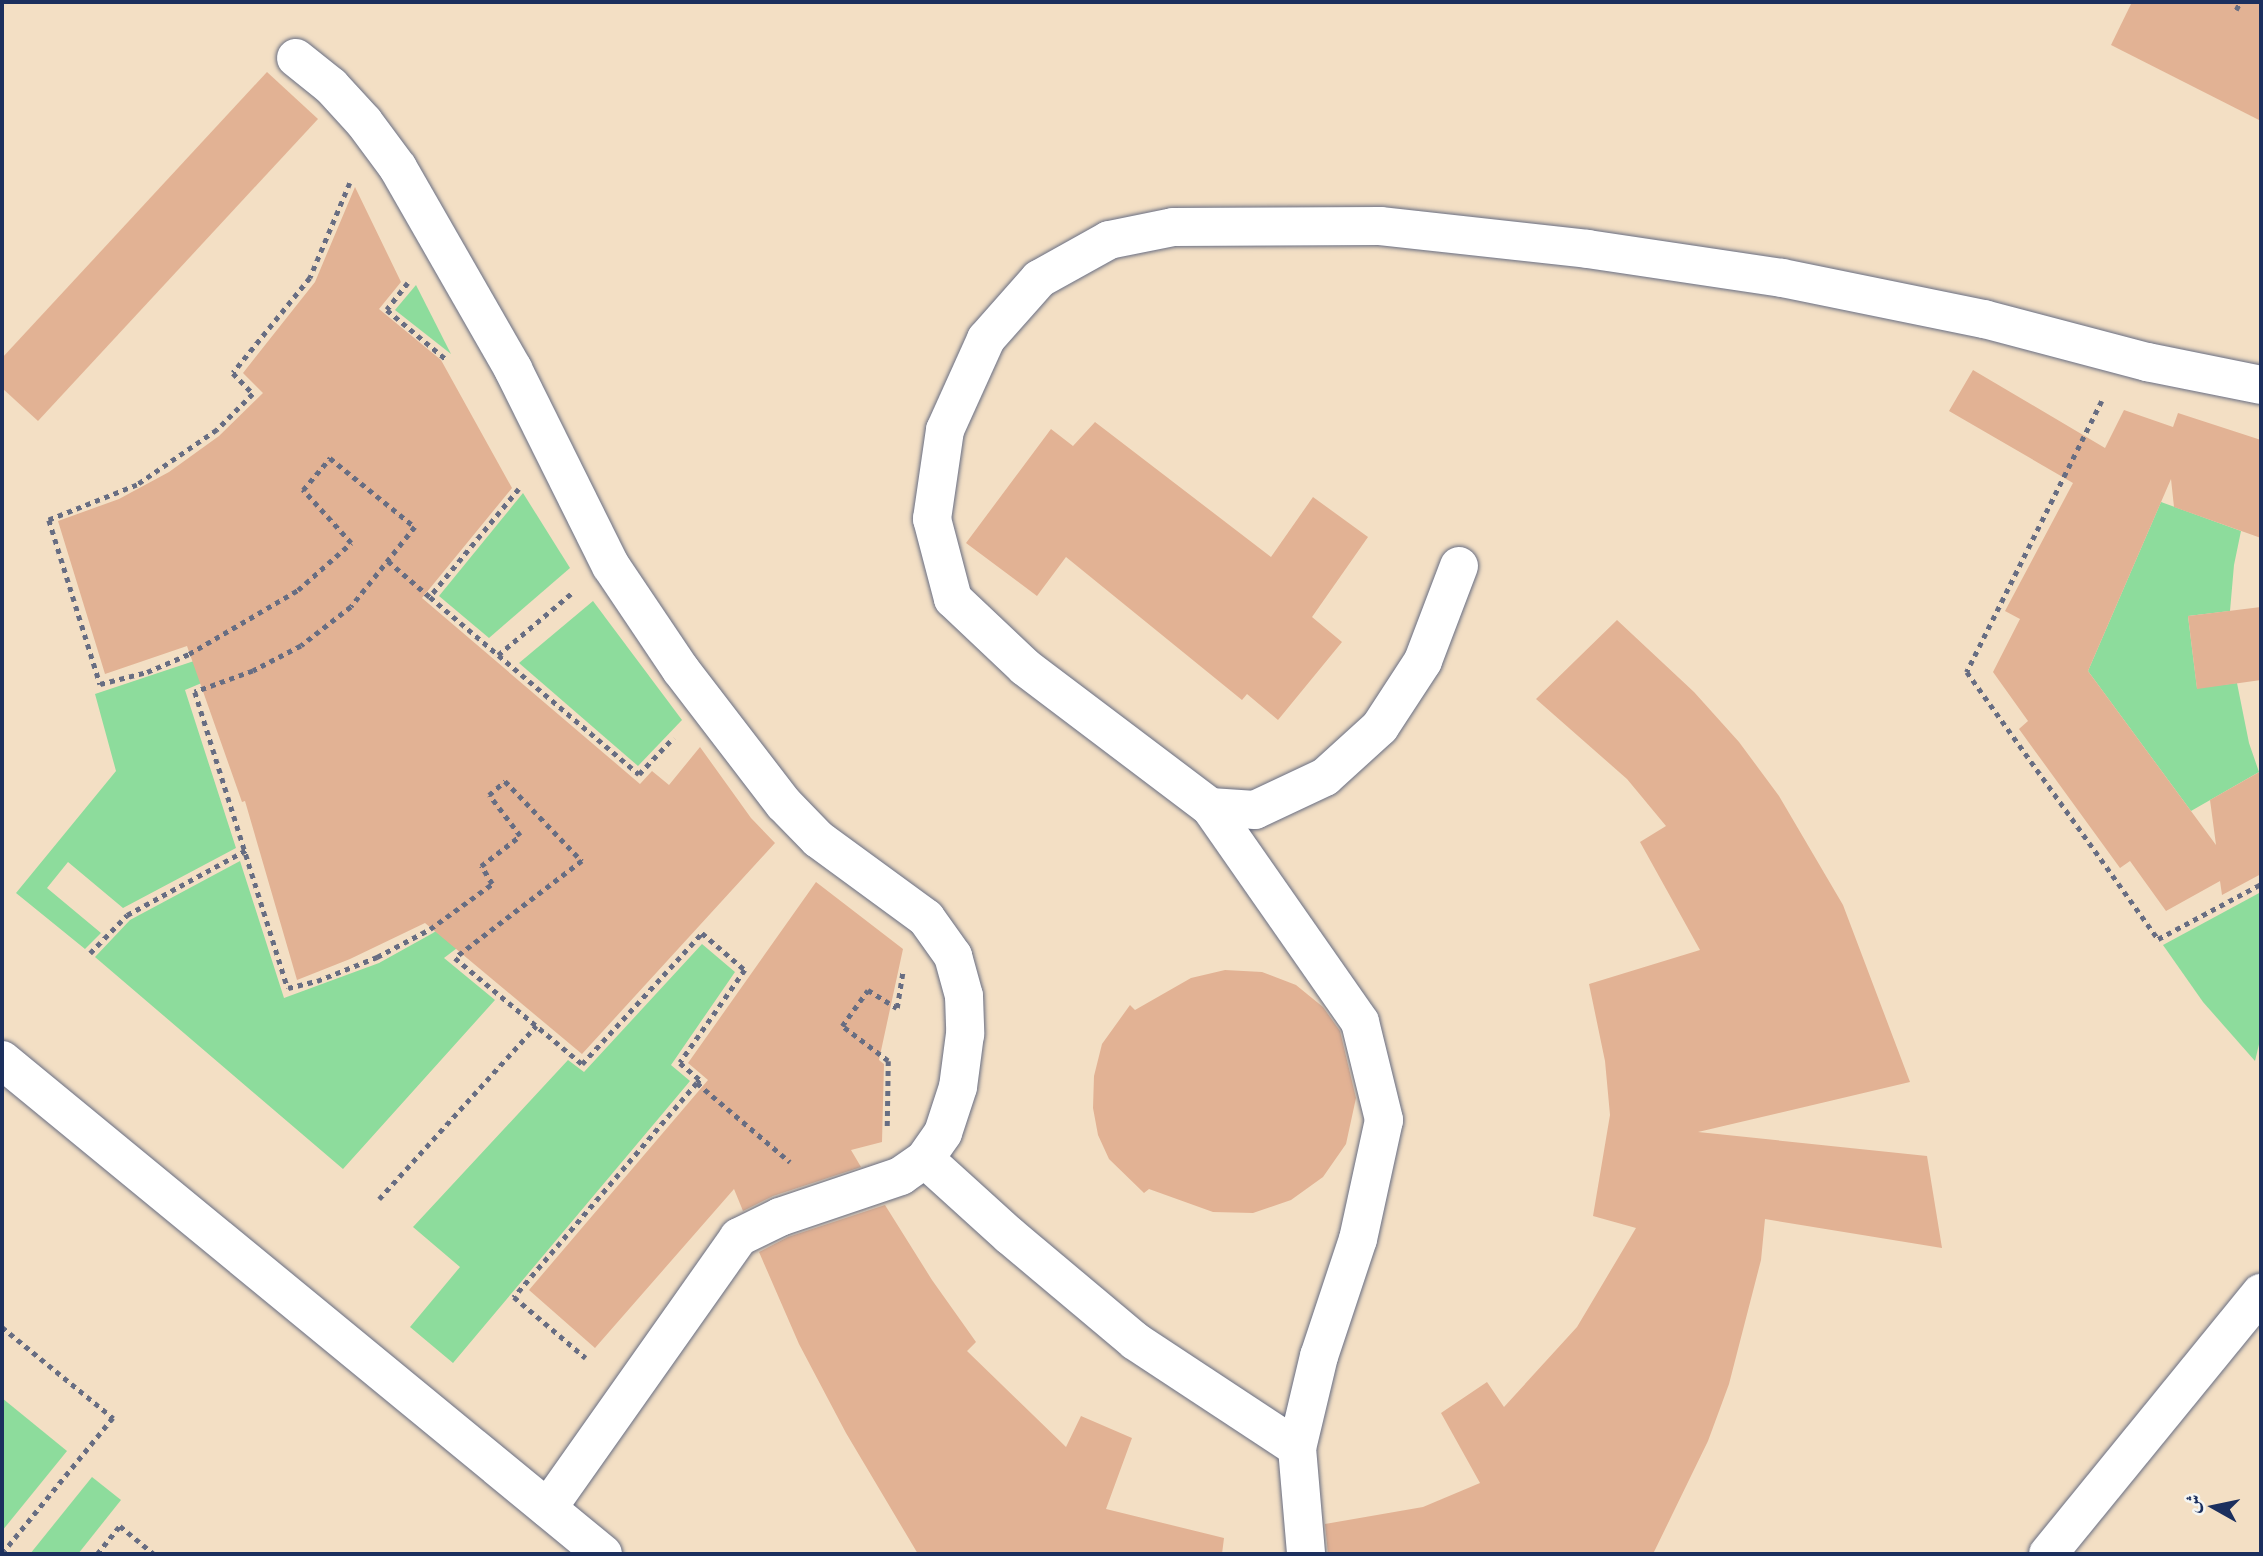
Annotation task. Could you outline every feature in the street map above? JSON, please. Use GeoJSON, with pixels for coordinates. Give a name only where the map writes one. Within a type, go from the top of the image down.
{"type":"FeatureCollection","features":[{"type":"Feature","properties":{"kind":"street"},"geometry":{"type":"LineString","coordinates":[[296,58],[331,86],[364,122],[398,168],[513,369],[611,566],[681,670],[784,804],[818,839],[926,918],[953,956],[964,996],[965,1034],[960,1074],[943,1133],[925,1159],[901,1176],[780,1217],[739,1237],[548,1508]]}},
{"type":"Feature","properties":{"kind":"street"},"geometry":{"type":"LineString","coordinates":[[1306,1554],[1297,1448],[1319,1356],[1358,1239],[1384,1120],[1360,1022],[1210,807],[1025,667],[953,599],[932,519],[945,430],[986,339],[1040,279],[1109,240],[1173,227],[1380,226],[1588,249],[1809,284],[1984,319],[2147,362],[2261,385]]}},
{"type":"Feature","properties":{"kind":"street"},"geometry":{"type":"LineString","coordinates":[[1210,807],[1255,810],[1325,777],[1380,727],[1423,662],[1459,566]]}},
{"type":"Feature","properties":{"kind":"street"},"geometry":{"type":"LineString","coordinates":[[2,1060],[603,1554]]}},
{"type":"Feature","properties":{"kind":"street"},"geometry":{"type":"LineString","coordinates":[[925,1159],[1010,1236],[1135,1341],[1297,1448]]}},
{"type":"Feature","properties":{"kind":"street"},"geometry":{"type":"LineString","coordinates":[[2048,1554],[2261,1293]]}},
{"type":"Feature","properties":{"kind":"path"},"geometry":{"type":"LineString","coordinates":[[2236,10],[2240,2]]}},
{"type":"Feature","properties":{"kind":"path"},"geometry":{"type":"LineString","coordinates":[[359,186],[353,174],[310,278],[233,373],[253,394],[216,430],[158,472],[136,485],[49,520],[100,684],[147,672],[190,654],[298,590],[351,543],[303,490],[330,458],[415,527],[351,607],[301,646],[253,671],[195,692],[288,988],[317,981],[377,957],[430,929],[492,884],[481,866],[520,836],[489,795],[505,781],[582,861],[455,958],[582,1064],[702,933],[745,970],[680,1063],[700,1080],[514,1297],[586,1358]]}},
{"type":"Feature","properties":{"kind":"path"},"geometry":{"type":"LineString","coordinates":[[402,271],[408,284],[387,310],[444,354],[451,366]]}},
{"type":"Feature","properties":{"kind":"path"},"geometry":{"type":"LineString","coordinates":[[2106,392],[1967,672],[2158,939],[2261,884]]}},
{"type":"Feature","properties":{"kind":"path"},"geometry":{"type":"LineString","coordinates":[[430,597],[524,483]]}},
{"type":"Feature","properties":{"kind":"path"},"geometry":{"type":"LineString","coordinates":[[388,561],[639,774],[681,729]]}},
{"type":"Feature","properties":{"kind":"path"},"geometry":{"type":"LineString","coordinates":[[498,655],[576,589]]}},
{"type":"Feature","properties":{"kind":"path"},"geometry":{"type":"LineString","coordinates":[[90,953],[127,915],[246,850]]}},
{"type":"Feature","properties":{"kind":"path"},"geometry":{"type":"LineString","coordinates":[[886,1135],[888,1061],[842,1026],[869,990],[897,1008],[905,958]]}},
{"type":"Feature","properties":{"kind":"path"},"geometry":{"type":"LineString","coordinates":[[379,1199],[536,1026]]}},
{"type":"Feature","properties":{"kind":"path"},"geometry":{"type":"LineString","coordinates":[[697,1083],[797,1167]]}},
{"type":"Feature","properties":{"kind":"path"},"geometry":{"type":"LineString","coordinates":[[2,1327],[113,1418],[2,1554]]}},
{"type":"Feature","properties":{"kind":"path"},"geometry":{"type":"LineString","coordinates":[[97,1554],[120,1526],[154,1554]]}},
{"type":"Feature","properties":{"kind":"green space"},"geometry":{"type":"Polygon","coordinates":[[[416,285],[451,354],[395,310],[416,285]]]}},
{"type":"Feature","properties":{"kind":"green space"},"geometry":{"type":"Polygon","coordinates":[[[523,493],[570,568],[489,638],[439,596],[523,493]]]}},
{"type":"Feature","properties":{"kind":"green space"},"geometry":{"type":"Polygon","coordinates":[[[2161,502],[2241,531],[2234,565],[2230,611],[2188,616],[2197,688],[2237,683],[2249,743],[2259,772],[2191,811],[2088,671],[2161,502]]]}},
{"type":"Feature","properties":{"kind":"green space"},"geometry":{"type":"Polygon","coordinates":[[[593,601],[682,720],[638,766],[519,663],[593,601]]]}},
{"type":"Feature","properties":{"kind":"green space"},"geometry":{"type":"Polygon","coordinates":[[[194,661],[254,661],[185,690],[236,848],[123,908],[68,862],[47,888],[101,933],[85,949],[16,893],[116,771],[95,694],[194,661]]]}},
{"type":"Feature","properties":{"kind":"green space"},"geometry":{"type":"Polygon","coordinates":[[[575,858],[444,958],[495,1000],[343,1169],[95,957],[130,920],[240,861],[284,998],[379,963],[433,933],[499,885],[575,858]]]}},
{"type":"Feature","properties":{"kind":"green space"},"geometry":{"type":"Polygon","coordinates":[[[2261,892],[2261,1036],[2255,1061],[2203,1002],[2163,945],[2261,892]]]}},
{"type":"Feature","properties":{"kind":"green space"},"geometry":{"type":"Polygon","coordinates":[[[702,944],[735,972],[671,1065],[690,1081],[453,1363],[410,1327],[460,1267],[413,1227],[568,1060],[584,1072],[702,944]]]}},
{"type":"Feature","properties":{"kind":"green space"},"geometry":{"type":"Polygon","coordinates":[[[2,1398],[67,1451],[2,1531],[2,1398]]]}},
{"type":"Feature","properties":{"kind":"green space"},"geometry":{"type":"Polygon","coordinates":[[[92,1477],[121,1500],[78,1554],[30,1554],[92,1477]]]}},
{"type":"Feature","properties":{"kind":"building"},"geometry":{"type":"Polygon","coordinates":[[[2132,2],[2261,2],[2261,121],[2111,45],[2132,2]]]}},
{"type":"Feature","properties":{"kind":"building"},"geometry":{"type":"Polygon","coordinates":[[[267,72],[318,119],[38,421],[2,388],[2,358],[267,72]]]}},
{"type":"Feature","properties":{"kind":"building"},"geometry":{"type":"Polygon","coordinates":[[[355,187],[401,282],[379,309],[441,360],[512,488],[422,598],[640,784],[652,771],[669,785],[700,747],[751,818],[775,843],[582,1054],[425,923],[350,959],[297,980],[245,801],[242,802],[187,646],[105,674],[58,521],[119,499],[169,472],[219,436],[263,393],[243,373],[315,282],[355,187]]]}},
{"type":"Feature","properties":{"kind":"building"},"geometry":{"type":"Polygon","coordinates":[[[1973,370],[2105,448],[2124,410],[2173,427],[2178,413],[2261,440],[2261,538],[2174,507],[2171,479],[2088,671],[2216,845],[2210,800],[2261,771],[2261,874],[2222,895],[2220,881],[2166,911],[2130,861],[2120,868],[2019,729],[2028,721],[1993,672],[2020,619],[2005,611],[2073,483],[1949,411],[1973,370]]]}},
{"type":"Feature","properties":{"kind":"building"},"geometry":{"type":"Polygon","coordinates":[[[1095,422],[1271,557],[1313,497],[1368,537],[1312,617],[1342,642],[1278,720],[1247,694],[1242,700],[1066,557],[1037,596],[966,543],[1051,429],[1073,446],[1095,422]]]}},
{"type":"Feature","properties":{"kind":"building"},"geometry":{"type":"Polygon","coordinates":[[[2261,607],[2261,680],[2197,689],[2188,616],[2261,607]]]}},
{"type":"Feature","properties":{"kind":"building"},"geometry":{"type":"Polygon","coordinates":[[[1617,620],[1694,692],[1739,742],[1779,796],[1843,905],[1910,1082],[1698,1132],[1927,1156],[1942,1248],[1765,1219],[1761,1260],[1729,1384],[1708,1441],[1653,1554],[1328,1554],[1325,1524],[1423,1507],[1480,1483],[1441,1413],[1487,1382],[1504,1407],[1577,1327],[1636,1228],[1593,1216],[1610,1115],[1605,1061],[1589,984],[1700,950],[1640,842],[1666,826],[1627,779],[1536,699],[1617,620]]]}},
{"type":"Feature","properties":{"kind":"building"},"geometry":{"type":"Polygon","coordinates":[[[816,882],[903,949],[879,1060],[884,1064],[882,1142],[851,1150],[861,1167],[773,1196],[743,1211],[734,1189],[595,1348],[529,1290],[708,1080],[688,1063],[816,882]]]}},
{"type":"Feature","properties":{"kind":"building"},"geometry":{"type":"Polygon","coordinates":[[[1225,970],[1262,972],[1296,985],[1323,1007],[1340,1031],[1356,1098],[1346,1144],[1323,1177],[1291,1200],[1253,1213],[1213,1212],[1149,1189],[1144,1193],[1109,1159],[1098,1135],[1093,1108],[1094,1076],[1102,1044],[1130,1005],[1135,1010],[1191,978],[1225,970]]]}},
{"type":"Feature","properties":{"kind":"building"},"geometry":{"type":"Polygon","coordinates":[[[885,1205],[932,1280],[976,1342],[967,1351],[1066,1447],[1081,1416],[1132,1438],[1106,1509],[1224,1538],[1222,1554],[918,1554],[846,1433],[799,1344],[759,1252],[788,1237],[885,1205]]]}}]}
